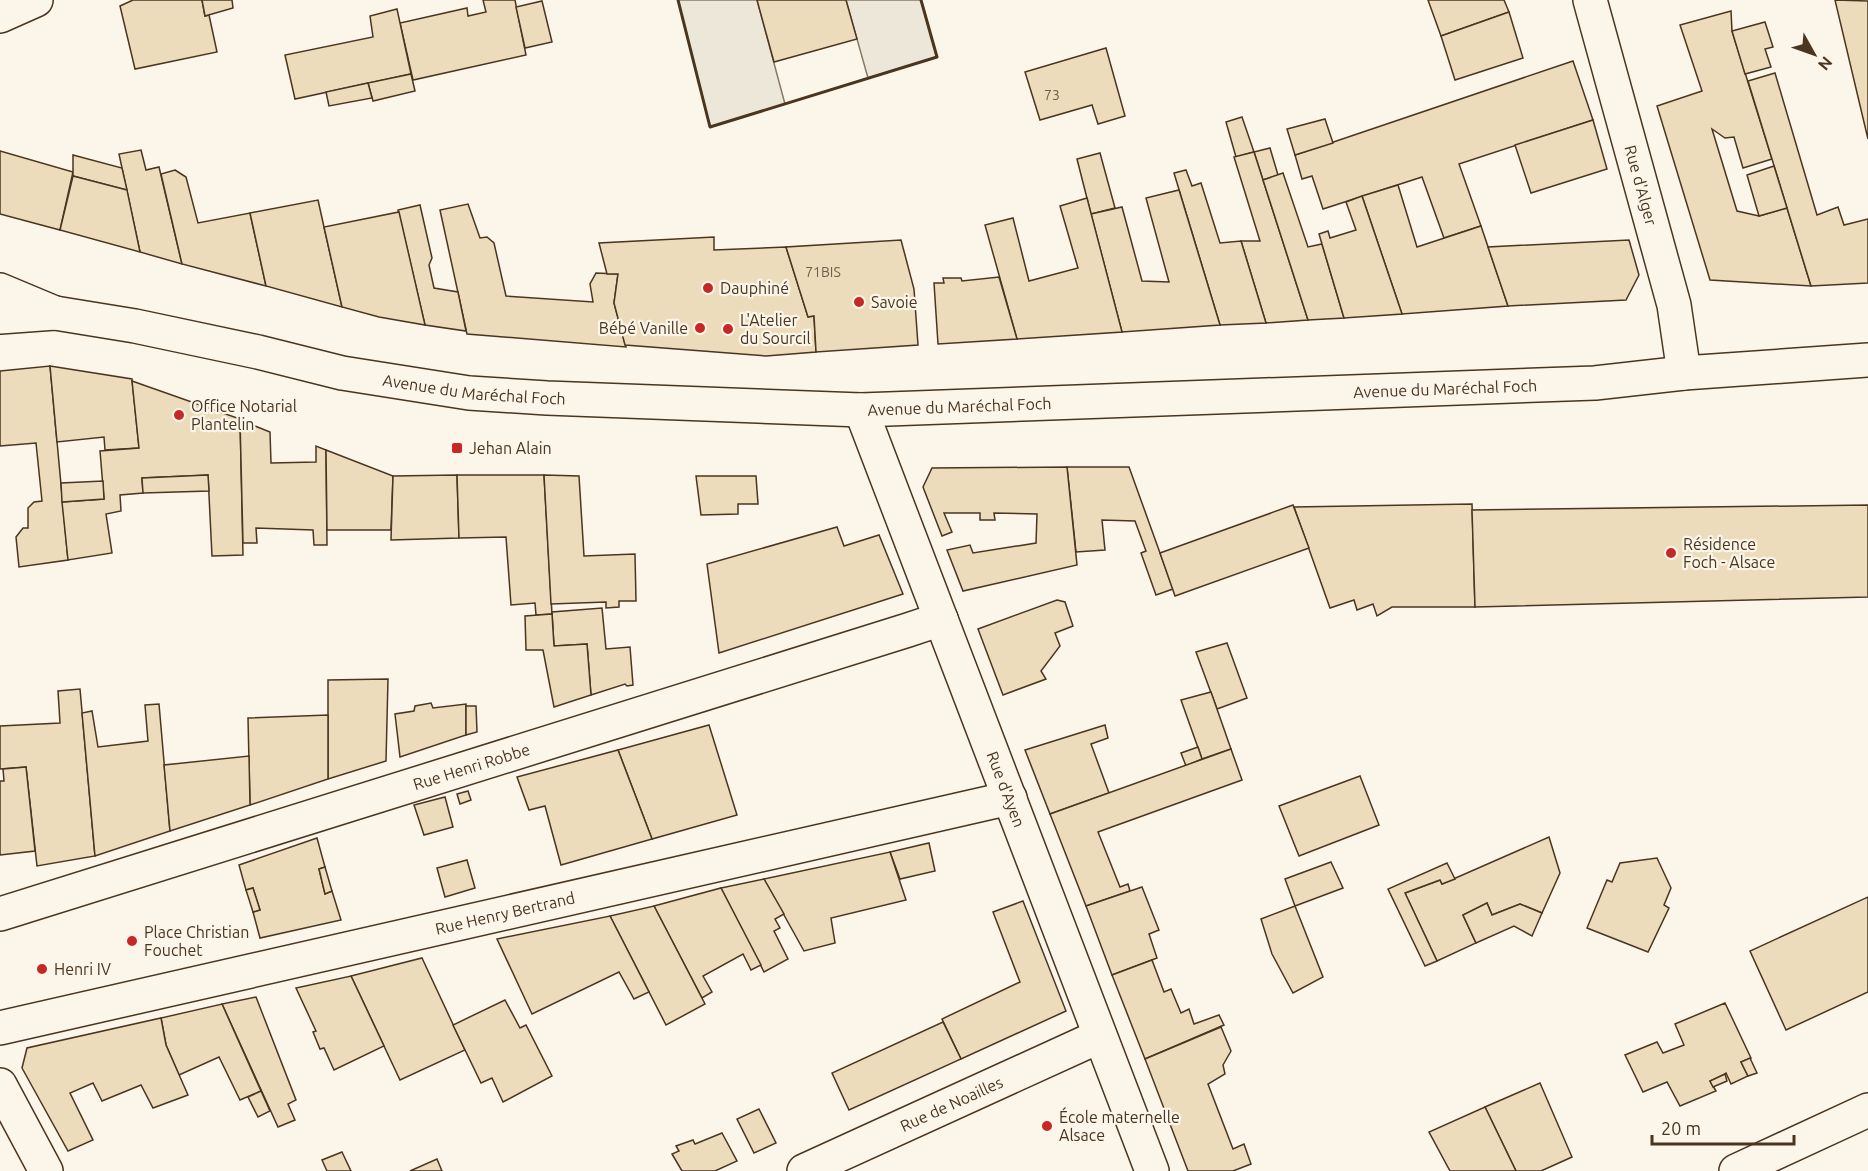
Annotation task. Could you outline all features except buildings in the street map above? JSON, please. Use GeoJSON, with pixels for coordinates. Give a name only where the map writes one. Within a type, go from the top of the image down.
{"type":"FeatureCollection","features":[{"type":"Feature","properties":{"kind":"street"},"geometry":{"type":"LineString","coordinates":[[0,16],[36,0]]}},
{"type":"Feature","properties":{"kind":"street","name":"Rue d'Alger"},"geometry":{"type":"LineString","coordinates":[[1590,0],[1674,305],[1684,373]]}},
{"type":"Feature","properties":{"kind":"street"},"geometry":{"type":"LineString","coordinates":[[0,290],[56,313]]}},
{"type":"Feature","properties":{"kind":"street"},"geometry":{"type":"LineString","coordinates":[[0,317],[56,313]]}},
{"type":"Feature","properties":{"kind":"street","name":"Avenue du Maréchal Foch"},"geometry":{"type":"LineString","coordinates":[[56,313],[135,326],[258,352],[342,373],[469,393],[861,410],[1595,383],[1684,373],[1868,360]]}},
{"type":"Feature","properties":{"kind":"street","name":"Rue d'Ayen"},"geometry":{"type":"LineString","coordinates":[[861,410],[1152,1171]]}},
{"type":"Feature","properties":{"kind":"street","name":"Rue Henri Robbe"},"geometry":{"type":"LineString","coordinates":[[0,914],[897,634],[941,618]]}},
{"type":"Feature","properties":{"kind":"street","name":"Rue Henry Bertrand"},"geometry":{"type":"LineString","coordinates":[[0,1028],[1010,798]]}},
{"type":"Feature","properties":{"kind":"street","name":"Rue de Noailles"},"geometry":{"type":"LineString","coordinates":[[804,1171],[1100,1036]]}},
{"type":"Feature","properties":{"kind":"street"},"geometry":{"type":"LineString","coordinates":[[0,1085],[46,1171]]}},
{"type":"Feature","properties":{"kind":"street"},"geometry":{"type":"LineString","coordinates":[[1736,1171],[1868,1110]]}},
{"type":"Feature","properties":{"kind":"shaded area"},"geometry":{"type":"Polygon","coordinates":[[[678,0],[757,0],[785,104],[710,127],[678,0]]]}},
{"type":"Feature","properties":{"kind":"shaded area"},"geometry":{"type":"Polygon","coordinates":[[[846,0],[921,0],[937,57],[868,78],[846,0]]]}},
{"type":"Feature","properties":{"kind":"wall"},"geometry":{"type":"LineString","coordinates":[[678,0],[710,127],[937,57],[921,0]]}},
{"type":"Feature","properties":{"kind":"place","name":"Dauphiné"},"geometry":{"type":"Point","coordinates":[708,288]}},
{"type":"Feature","properties":{"kind":"place","name":"Savoie"},"geometry":{"type":"Point","coordinates":[859,302]}},
{"type":"Feature","properties":{"kind":"place","name":"Bébé Vanille"},"geometry":{"type":"Point","coordinates":[700,328]}},
{"type":"Feature","properties":{"kind":"place","name":"L'Atelier du Sourcil"},"geometry":{"type":"Point","coordinates":[728,329]}},
{"type":"Feature","properties":{"kind":"place","name":"Office Notarial Plantelin"},"geometry":{"type":"Point","coordinates":[179,415]}},
{"type":"Feature","properties":{"kind":"place","name":"Jehan Alain"},"geometry":{"type":"Point","coordinates":[457,448]}},
{"type":"Feature","properties":{"kind":"place","name":"Résidence Foch - Alsace"},"geometry":{"type":"Point","coordinates":[1671,553]}},
{"type":"Feature","properties":{"kind":"place","name":"Place Christian Fouchet"},"geometry":{"type":"Point","coordinates":[132,941]}},
{"type":"Feature","properties":{"kind":"place","name":"Henri IV"},"geometry":{"type":"Point","coordinates":[42,969]}},
{"type":"Feature","properties":{"kind":"place","name":"École maternelle Alsace"},"geometry":{"type":"Point","coordinates":[1047,1126]}}]}
